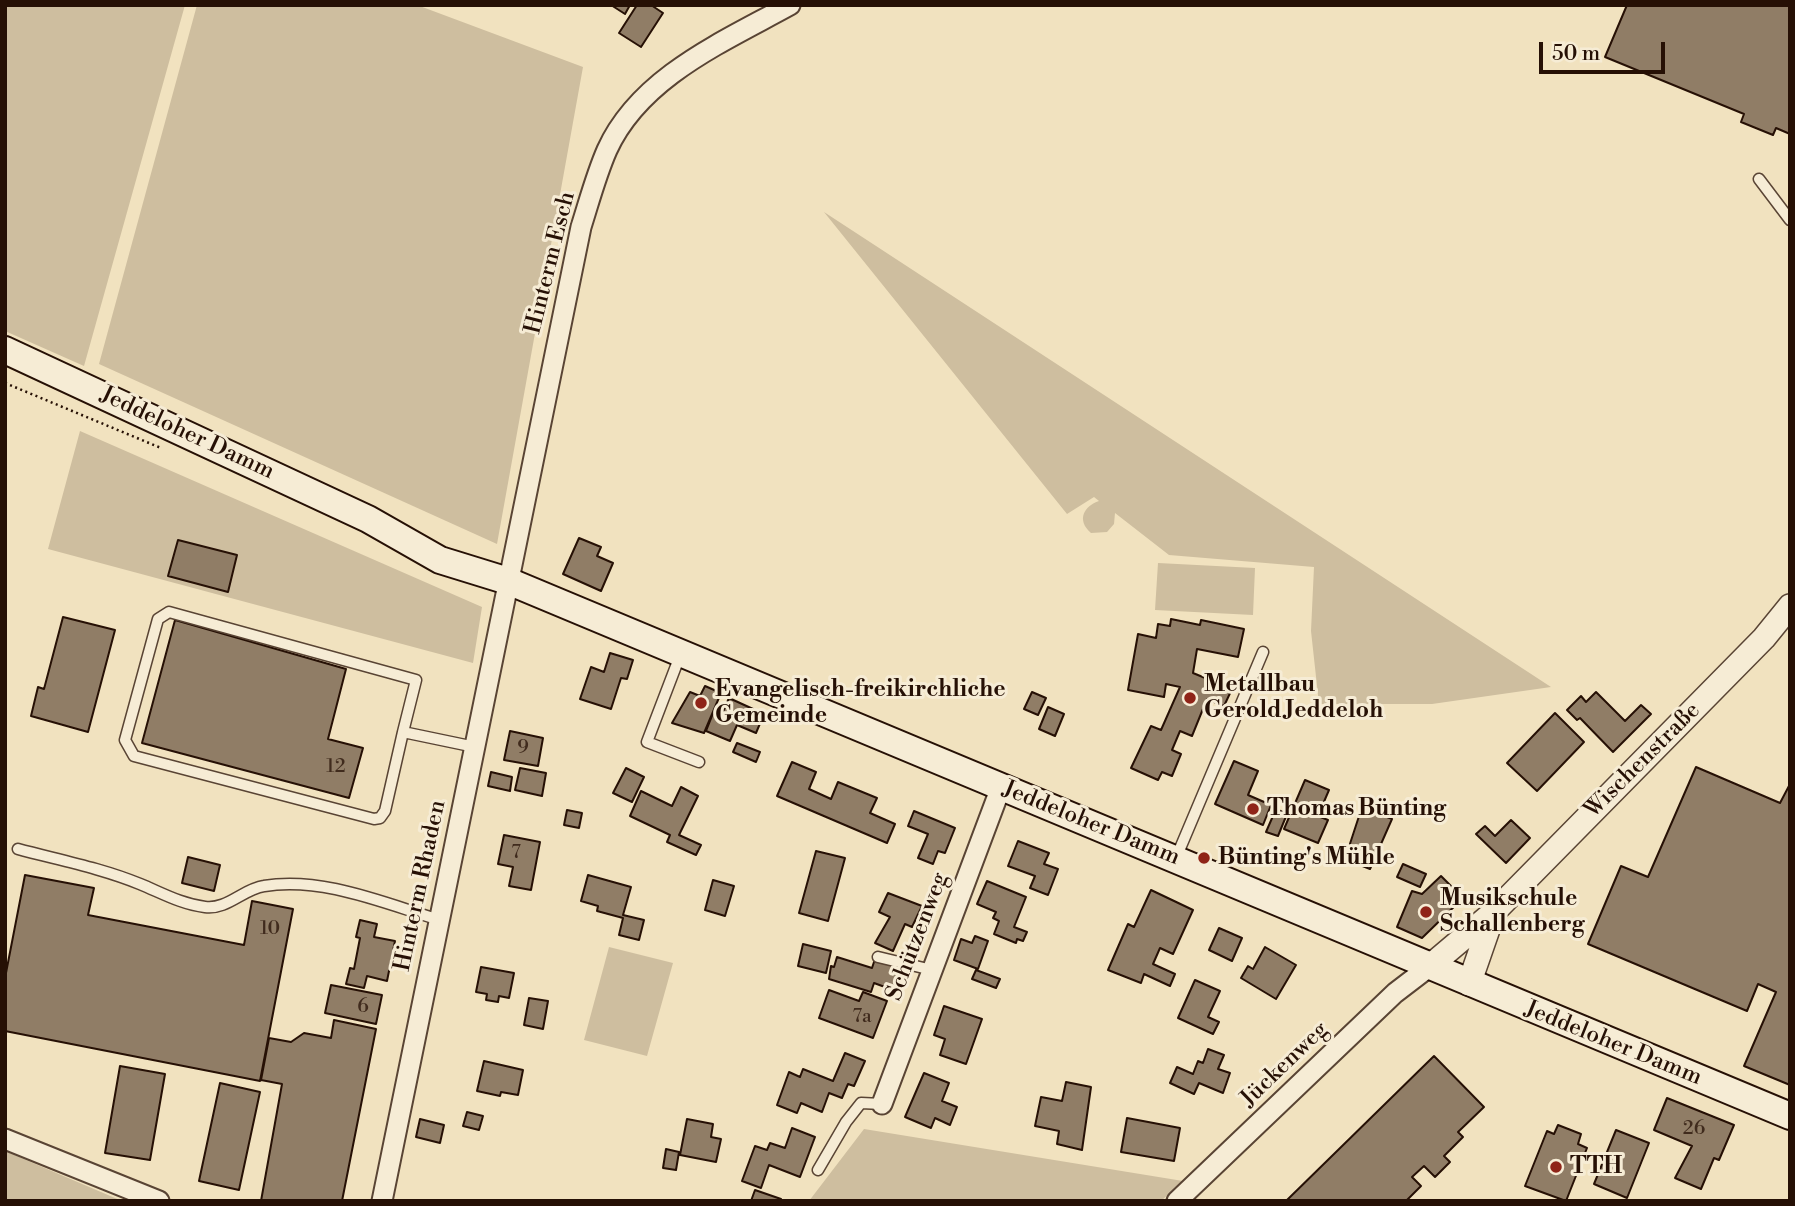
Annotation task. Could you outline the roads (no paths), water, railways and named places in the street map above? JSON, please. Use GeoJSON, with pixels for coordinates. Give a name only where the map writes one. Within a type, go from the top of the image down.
{"type":"FeatureCollection","features":[{"type":"Feature","properties":{"kind":"main road","name":"Jeddeloher Damm"},"geometry":{"type":"LineString","coordinates":[[5,351],[368,519],[440,560],[508,580],[1790,1116]]}},
{"type":"Feature","properties":{"kind":"street","name":"Hinterm Esch"},"geometry":{"type":"LineString","coordinates":[[508,580],[581,227],[608,149],[645,93],[705,53],[790,5]]}},
{"type":"Feature","properties":{"kind":"street","name":"Hinterm Rhaden"},"geometry":{"type":"LineString","coordinates":[[382,1201],[508,580]]}},
{"type":"Feature","properties":{"kind":"street","name":"Wischenstraße"},"geometry":{"type":"LineString","coordinates":[[1429,967],[1494,912],[1764,638],[1790,606]]}},
{"type":"Feature","properties":{"kind":"street","name":"Schützenweg"},"geometry":{"type":"LineString","coordinates":[[882,1104],[1001,787]]}},
{"type":"Feature","properties":{"kind":"street","name":"Wischenstraße"},"geometry":{"type":"LineString","coordinates":[[1469,984],[1494,912]]}},
{"type":"Feature","properties":{"kind":"street","name":"Jückenweg"},"geometry":{"type":"LineString","coordinates":[[1177,1201],[1395,993],[1429,967]]}},
{"type":"Feature","properties":{"kind":"street"},"geometry":{"type":"LineString","coordinates":[[5,1139],[159,1201]]}},
{"type":"Feature","properties":{"kind":"lane"},"geometry":{"type":"LineString","coordinates":[[1759,179],[1790,220]]}},
{"type":"Feature","properties":{"kind":"lane"},"geometry":{"type":"LineString","coordinates":[[169,612],[416,680],[404,732],[386,811],[380,818],[374,819],[134,756],[125,740],[158,619],[169,612]]}},
{"type":"Feature","properties":{"kind":"lane"},"geometry":{"type":"LineString","coordinates":[[1175,859],[1263,652]]}},
{"type":"Feature","properties":{"kind":"lane"},"geometry":{"type":"LineString","coordinates":[[681,653],[647,742],[699,762]]}},
{"type":"Feature","properties":{"kind":"lane"},"geometry":{"type":"LineString","coordinates":[[404,732],[475,747]]}},
{"type":"Feature","properties":{"kind":"lane"},"geometry":{"type":"LineString","coordinates":[[18,849],[100,870],[185,904],[209,908],[262,886],[299,886],[332,890],[440,920]]}},
{"type":"Feature","properties":{"kind":"lane"},"geometry":{"type":"LineString","coordinates":[[878,957],[932,970]]}},
{"type":"Feature","properties":{"kind":"lane"},"geometry":{"type":"LineString","coordinates":[[818,1170],[846,1122],[861,1103],[882,1104]]}},
{"type":"Feature","properties":{"kind":"place","name":"Metallbau Gerold Jeddeloh"},"geometry":{"type":"Point","coordinates":[1190,698]}},
{"type":"Feature","properties":{"kind":"place","name":"Evangelisch-freikirchliche Gemeinde"},"geometry":{"type":"Point","coordinates":[701,703]}},
{"type":"Feature","properties":{"kind":"place","name":"Thomas Bünting"},"geometry":{"type":"Point","coordinates":[1253,809]}},
{"type":"Feature","properties":{"kind":"place","name":"Bünting's Mühle"},"geometry":{"type":"Point","coordinates":[1204,858]}},
{"type":"Feature","properties":{"kind":"place","name":"Musikschule Schallenberg"},"geometry":{"type":"Point","coordinates":[1426,912]}},
{"type":"Feature","properties":{"kind":"place","name":"TTH"},"geometry":{"type":"Point","coordinates":[1556,1167]}}]}
